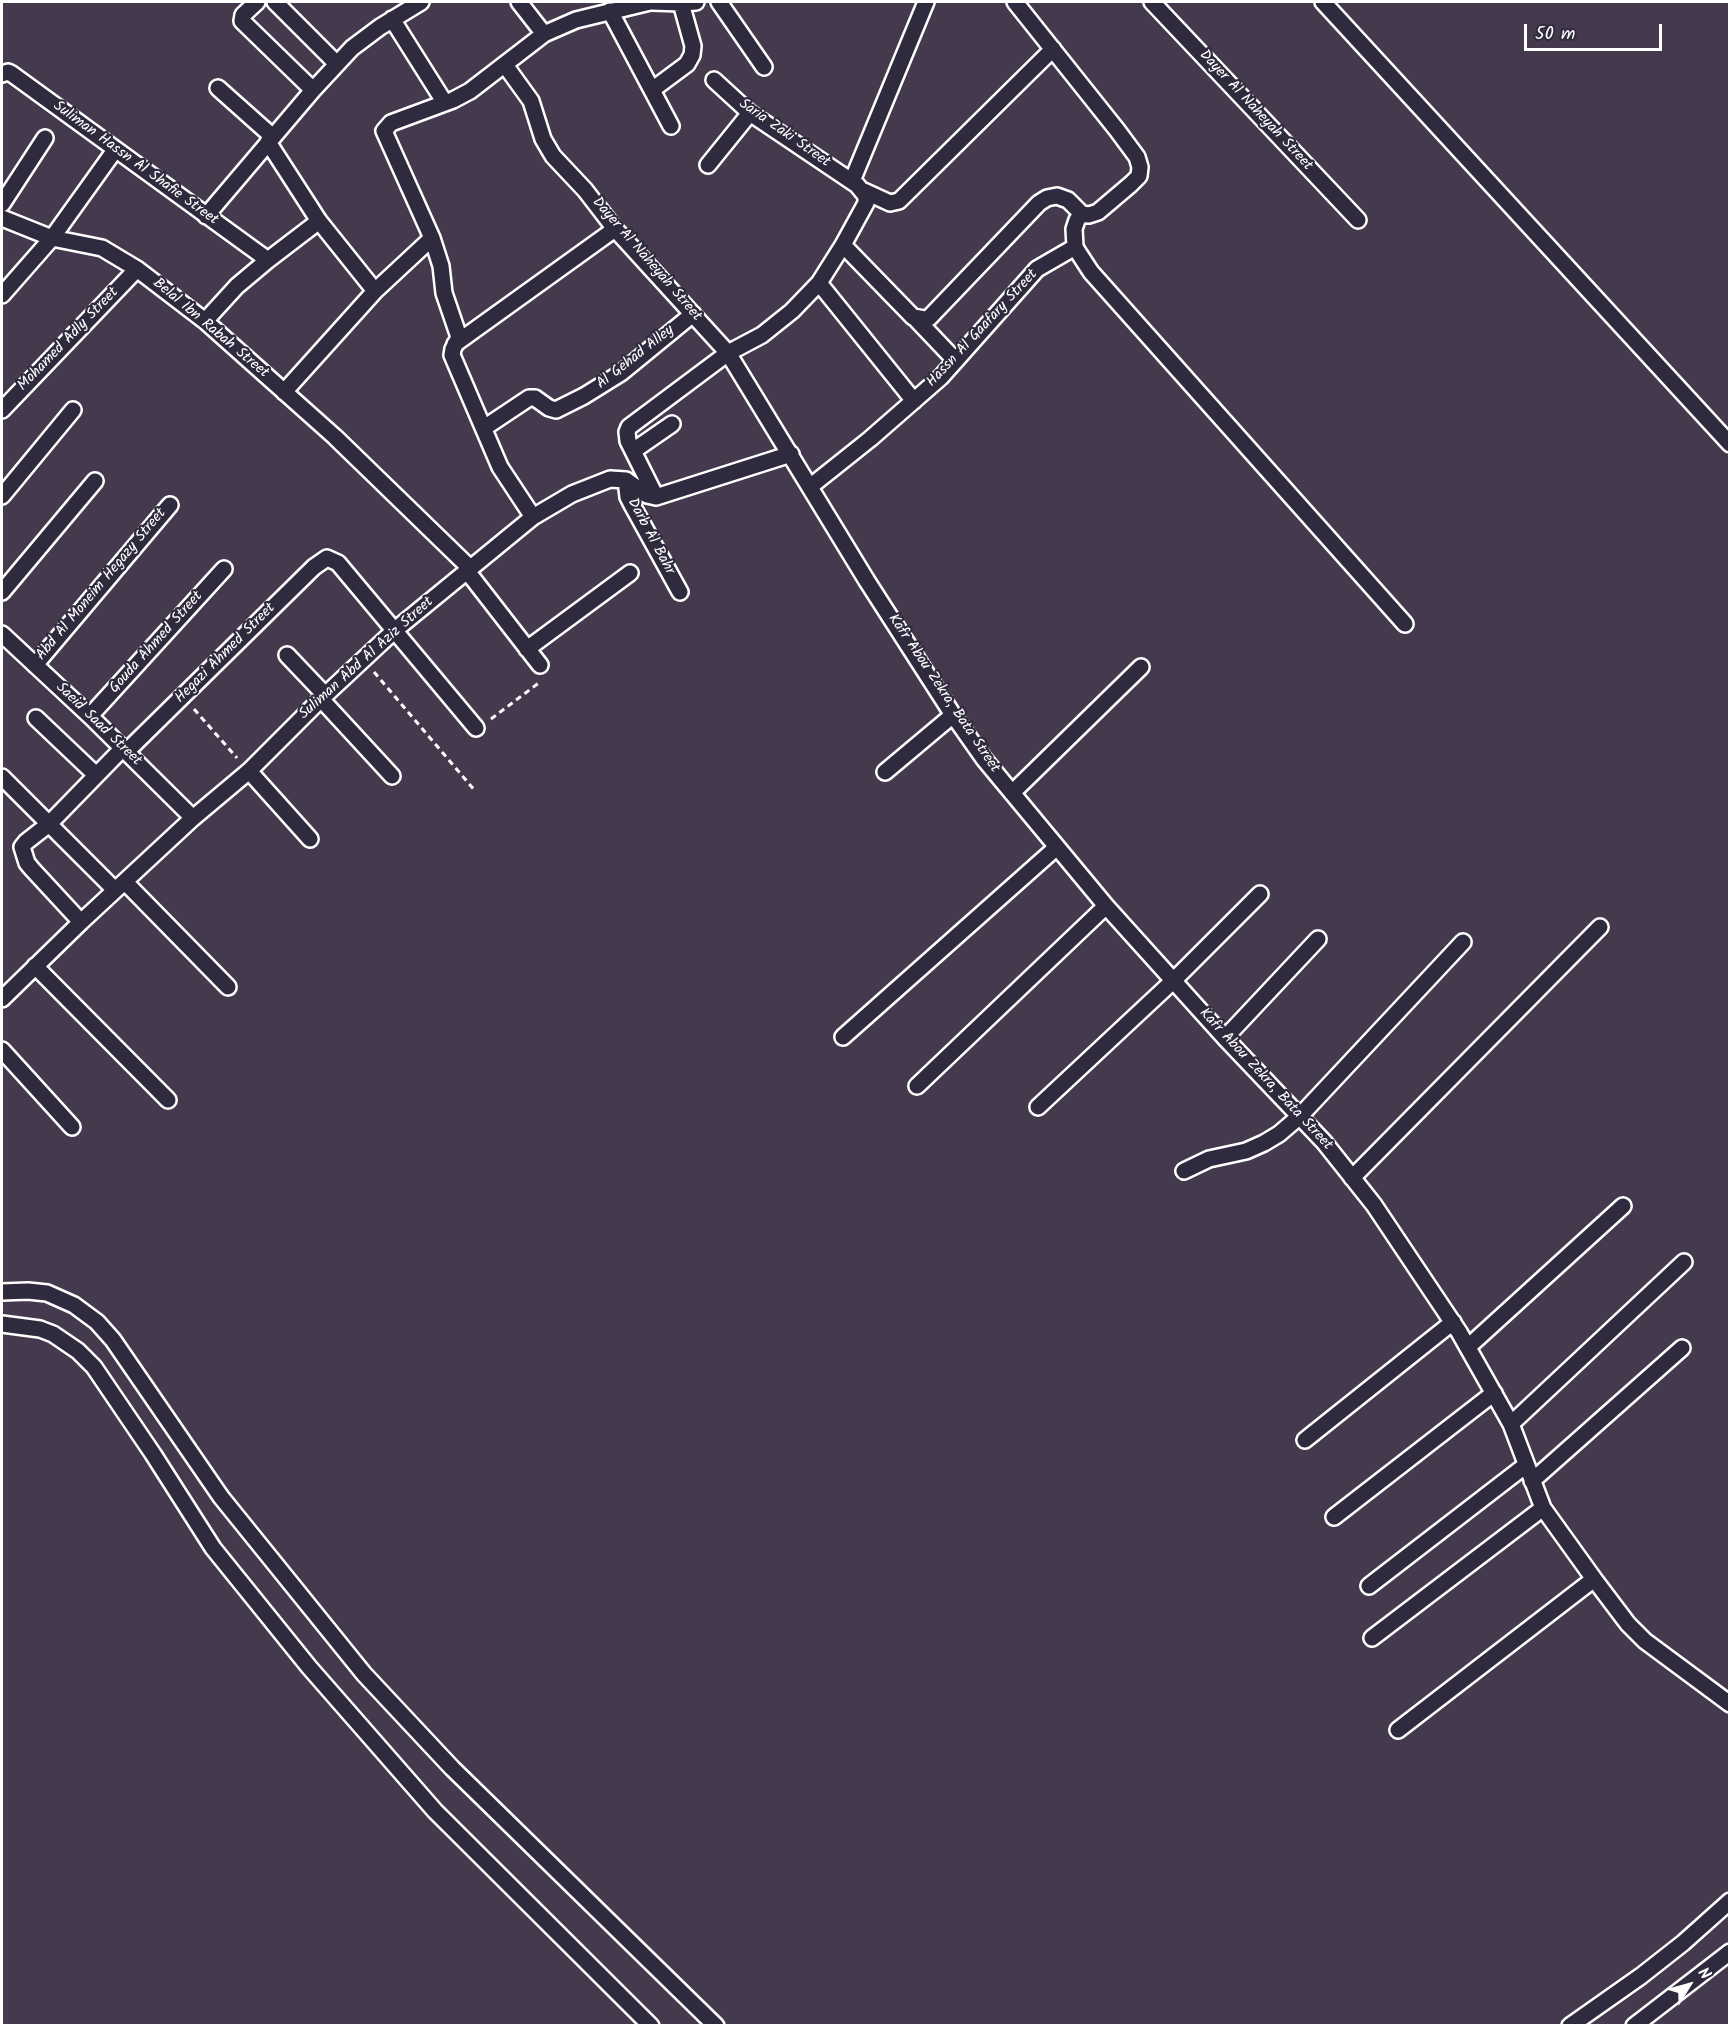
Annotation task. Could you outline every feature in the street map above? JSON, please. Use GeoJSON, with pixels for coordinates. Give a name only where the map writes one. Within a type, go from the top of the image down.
{"type":"FeatureCollection","features":[{"type":"Feature","properties":{"kind":"street"},"geometry":{"type":"LineString","coordinates":[[257,2],[243,15],[242,21],[313,90]]}},
{"type":"Feature","properties":{"kind":"street"},"geometry":{"type":"LineString","coordinates":[[275,2],[337,64]]}},
{"type":"Feature","properties":{"kind":"street"},"geometry":{"type":"LineString","coordinates":[[206,216],[337,64],[364,38],[421,2]]}},
{"type":"Feature","properties":{"kind":"street"},"geometry":{"type":"LineString","coordinates":[[519,2],[544,34]]}},
{"type":"Feature","properties":{"kind":"street"},"geometry":{"type":"LineString","coordinates":[[533,517],[500,467],[452,355],[459,337],[444,293],[441,266],[432,238],[384,131],[391,123],[445,104],[470,91],[544,34],[576,20],[651,2],[688,2],[692,55],[681,69],[652,90]]}},
{"type":"Feature","properties":{"kind":"street"},"geometry":{"type":"LineString","coordinates":[[719,2],[764,67]]}},
{"type":"Feature","properties":{"kind":"street"},"geometry":{"type":"LineString","coordinates":[[656,497],[628,441],[629,427],[728,353],[770,330],[819,283],[866,203],[866,196],[858,185],[926,2]]}},
{"type":"Feature","properties":{"kind":"street"},"geometry":{"type":"LineString","coordinates":[[916,319],[929,318],[1039,203],[1057,196],[1068,200],[1082,214],[1089,215],[1098,212],[1139,176],[1140,167],[1137,157],[1015,2]]}},
{"type":"Feature","properties":{"kind":"street","name":"Dayer Al Naheyah Street"},"geometry":{"type":"LineString","coordinates":[[1152,2],[1358,220]]}},
{"type":"Feature","properties":{"kind":"street"},"geometry":{"type":"LineString","coordinates":[[1323,2],[1730,444]]}},
{"type":"Feature","properties":{"kind":"street"},"geometry":{"type":"LineString","coordinates":[[610,11],[671,126]]}},
{"type":"Feature","properties":{"kind":"street"},"geometry":{"type":"LineString","coordinates":[[392,19],[445,104]]}},
{"type":"Feature","properties":{"kind":"street","name":"Saria Zaki Street"},"geometry":{"type":"LineString","coordinates":[[714,80],[750,113],[881,200],[890,203],[899,201],[1053,49]]}},
{"type":"Feature","properties":{"kind":"street","name":"Dayer Al Naheyah Street"},"geometry":{"type":"LineString","coordinates":[[506,65],[531,101],[543,139],[553,156],[585,190],[615,229],[728,353],[791,454]]}},
{"type":"Feature","properties":{"kind":"street","name":"Suliman Hassn Al Shafie Street"},"geometry":{"type":"LineString","coordinates":[[2,74],[9,72],[12,74],[268,260]]}},
{"type":"Feature","properties":{"kind":"street"},"geometry":{"type":"LineString","coordinates":[[218,88],[271,139],[319,221],[375,291]]}},
{"type":"Feature","properties":{"kind":"street"},"geometry":{"type":"LineString","coordinates":[[708,165],[750,113]]}},
{"type":"Feature","properties":{"kind":"street"},"geometry":{"type":"LineString","coordinates":[[2,204],[45,138]]}},
{"type":"Feature","properties":{"kind":"street"},"geometry":{"type":"LineString","coordinates":[[2,295],[52,238],[115,150]]}},
{"type":"Feature","properties":{"kind":"street"},"geometry":{"type":"LineString","coordinates":[[1082,214],[1074,229],[1075,247],[1091,272],[1405,624]]}},
{"type":"Feature","properties":{"kind":"street","name":"Belal Ibn Rabah Street"},"geometry":{"type":"LineString","coordinates":[[2,218],[52,238],[94,246],[137,269],[205,321],[335,437],[468,570],[540,665]]}},
{"type":"Feature","properties":{"kind":"street"},"geometry":{"type":"LineString","coordinates":[[205,321],[237,286],[319,221]]}},
{"type":"Feature","properties":{"kind":"street"},"geometry":{"type":"LineString","coordinates":[[455,344],[615,229]]}},
{"type":"Feature","properties":{"kind":"street"},"geometry":{"type":"LineString","coordinates":[[284,392],[375,291],[432,238]]}},
{"type":"Feature","properties":{"kind":"street"},"geometry":{"type":"LineString","coordinates":[[843,245],[955,360]]}},
{"type":"Feature","properties":{"kind":"street","name":"Hassn Al Gaafary Street"},"geometry":{"type":"LineString","coordinates":[[811,486],[941,377],[1037,269],[1075,247]]}},
{"type":"Feature","properties":{"kind":"street","name":"Mohamed Adly Street"},"geometry":{"type":"LineString","coordinates":[[2,411],[137,269]]}},
{"type":"Feature","properties":{"kind":"street"},"geometry":{"type":"LineString","coordinates":[[819,283],[914,401]]}},
{"type":"Feature","properties":{"kind":"street","name":"Al Gehad Alley"},"geometry":{"type":"LineString","coordinates":[[484,428],[529,398],[535,398],[552,410],[556,410],[584,396],[621,373],[693,314]]}},
{"type":"Feature","properties":{"kind":"street"},"geometry":{"type":"LineString","coordinates":[[2,496],[73,410]]}},
{"type":"Feature","properties":{"kind":"street"},"geometry":{"type":"LineString","coordinates":[[633,451],[672,424]]}},
{"type":"Feature","properties":{"kind":"street"},"geometry":{"type":"LineString","coordinates":[[626,480],[647,495],[656,497],[791,454]]}},
{"type":"Feature","properties":{"kind":"street","name":"Kafr Abou Zekra, Bata Street"},"geometry":{"type":"LineString","coordinates":[[791,454],[867,581],[984,759],[1106,906],[1225,1038],[1300,1116],[1374,1205],[1468,1347],[1511,1424],[1543,1508],[1594,1579],[1628,1624],[1645,1641],[1730,1704]]}},
{"type":"Feature","properties":{"kind":"street","name":"Suliman Abd Al Aziz Street"},"geometry":{"type":"LineString","coordinates":[[2,999],[193,818],[249,771],[323,697],[395,630],[533,517],[600,482],[620,478],[626,480]]}},
{"type":"Feature","properties":{"kind":"street","name":"Darb Al Bahr"},"geometry":{"type":"LineString","coordinates":[[626,480],[628,497],[680,592]]}},
{"type":"Feature","properties":{"kind":"street"},"geometry":{"type":"LineString","coordinates":[[2,592],[95,481]]}},
{"type":"Feature","properties":{"kind":"street","name":"Abd Al Moneim Hegazy Street"},"geometry":{"type":"LineString","coordinates":[[35,665],[170,505]]}},
{"type":"Feature","properties":{"kind":"street","name":"Hegazi Ahmed Street"},"geometry":{"type":"LineString","coordinates":[[81,922],[32,869],[22,847],[49,824],[96,775],[183,697],[314,567],[327,558],[338,563],[395,630]]}},
{"type":"Feature","properties":{"kind":"street","name":"Gouda Ahmed Street"},"geometry":{"type":"LineString","coordinates":[[90,716],[225,569]]}},
{"type":"Feature","properties":{"kind":"street"},"geometry":{"type":"LineString","coordinates":[[527,649],[630,573]]}},
{"type":"Feature","properties":{"kind":"street"},"geometry":{"type":"LineString","coordinates":[[395,630],[476,728]]}},
{"type":"Feature","properties":{"kind":"street","name":"Saeid Saad Street"},"geometry":{"type":"LineString","coordinates":[[2,635],[90,716],[193,818]]}},
{"type":"Feature","properties":{"kind":"street"},"geometry":{"type":"LineString","coordinates":[[287,655],[392,776]]}},
{"type":"Feature","properties":{"kind":"street"},"geometry":{"type":"LineString","coordinates":[[1012,793],[1140,667]]}},
{"type":"Feature","properties":{"kind":"street"},"geometry":{"type":"LineString","coordinates":[[885,772],[953,715]]}},
{"type":"Feature","properties":{"kind":"street"},"geometry":{"type":"LineString","coordinates":[[36,718],[96,775]]}},
{"type":"Feature","properties":{"kind":"street"},"geometry":{"type":"LineString","coordinates":[[249,771],[310,839]]}},
{"type":"Feature","properties":{"kind":"street"},"geometry":{"type":"LineString","coordinates":[[2,777],[49,824],[120,886],[228,987]]}},
{"type":"Feature","properties":{"kind":"street"},"geometry":{"type":"LineString","coordinates":[[843,1037],[1057,847]]}},
{"type":"Feature","properties":{"kind":"street"},"geometry":{"type":"LineString","coordinates":[[1038,1107],[1173,981],[1260,894]]}},
{"type":"Feature","properties":{"kind":"street"},"geometry":{"type":"LineString","coordinates":[[917,1086],[1106,906]]}},
{"type":"Feature","properties":{"kind":"street"},"geometry":{"type":"LineString","coordinates":[[1352,1178],[1600,927]]}},
{"type":"Feature","properties":{"kind":"street"},"geometry":{"type":"LineString","coordinates":[[1225,1038],[1318,939]]}},
{"type":"Feature","properties":{"kind":"street"},"geometry":{"type":"LineString","coordinates":[[1184,1171],[1209,1159],[1246,1151],[1264,1143],[1300,1116],[1463,942]]}},
{"type":"Feature","properties":{"kind":"street"},"geometry":{"type":"LineString","coordinates":[[35,966],[168,1100]]}},
{"type":"Feature","properties":{"kind":"street"},"geometry":{"type":"LineString","coordinates":[[2,1050],[72,1127]]}},
{"type":"Feature","properties":{"kind":"street"},"geometry":{"type":"LineString","coordinates":[[1468,1347],[1623,1206]]}},
{"type":"Feature","properties":{"kind":"street"},"geometry":{"type":"LineString","coordinates":[[1511,1424],[1684,1262]]}},
{"type":"Feature","properties":{"kind":"street"},"geometry":{"type":"LineString","coordinates":[[2,1292],[47,1293],[74,1305],[97,1322],[113,1340],[221,1497],[364,1674],[491,1807],[716,2025]]}},
{"type":"Feature","properties":{"kind":"street"},"geometry":{"type":"LineString","coordinates":[[1305,1440],[1453,1322]]}},
{"type":"Feature","properties":{"kind":"street"},"geometry":{"type":"LineString","coordinates":[[2,1324],[40,1329],[53,1334],[78,1351],[94,1367],[213,1548],[302,1659],[435,1811],[651,2025]]}},
{"type":"Feature","properties":{"kind":"street"},"geometry":{"type":"LineString","coordinates":[[1532,1481],[1682,1348]]}},
{"type":"Feature","properties":{"kind":"street"},"geometry":{"type":"LineString","coordinates":[[1334,1517],[1494,1393]]}},
{"type":"Feature","properties":{"kind":"street"},"geometry":{"type":"LineString","coordinates":[[1369,1586],[1526,1465]]}},
{"type":"Feature","properties":{"kind":"street"},"geometry":{"type":"LineString","coordinates":[[1372,1638],[1543,1508]]}},
{"type":"Feature","properties":{"kind":"street"},"geometry":{"type":"LineString","coordinates":[[1398,1730],[1594,1579]]}},
{"type":"Feature","properties":{"kind":"street"},"geometry":{"type":"LineString","coordinates":[[1570,2025],[1641,1976],[1683,1943],[1730,1901]]}},
{"type":"Feature","properties":{"kind":"street"},"geometry":{"type":"LineString","coordinates":[[1634,2025],[1730,1952]]}},
{"type":"Feature","properties":{"kind":"path"},"geometry":{"type":"LineString","coordinates":[[364,660],[476,792]]}},
{"type":"Feature","properties":{"kind":"path"},"geometry":{"type":"LineString","coordinates":[[476,728],[512,705],[541,682],[544,675],[540,665]]}},
{"type":"Feature","properties":{"kind":"path"},"geometry":{"type":"LineString","coordinates":[[183,697],[249,771]]}}]}
